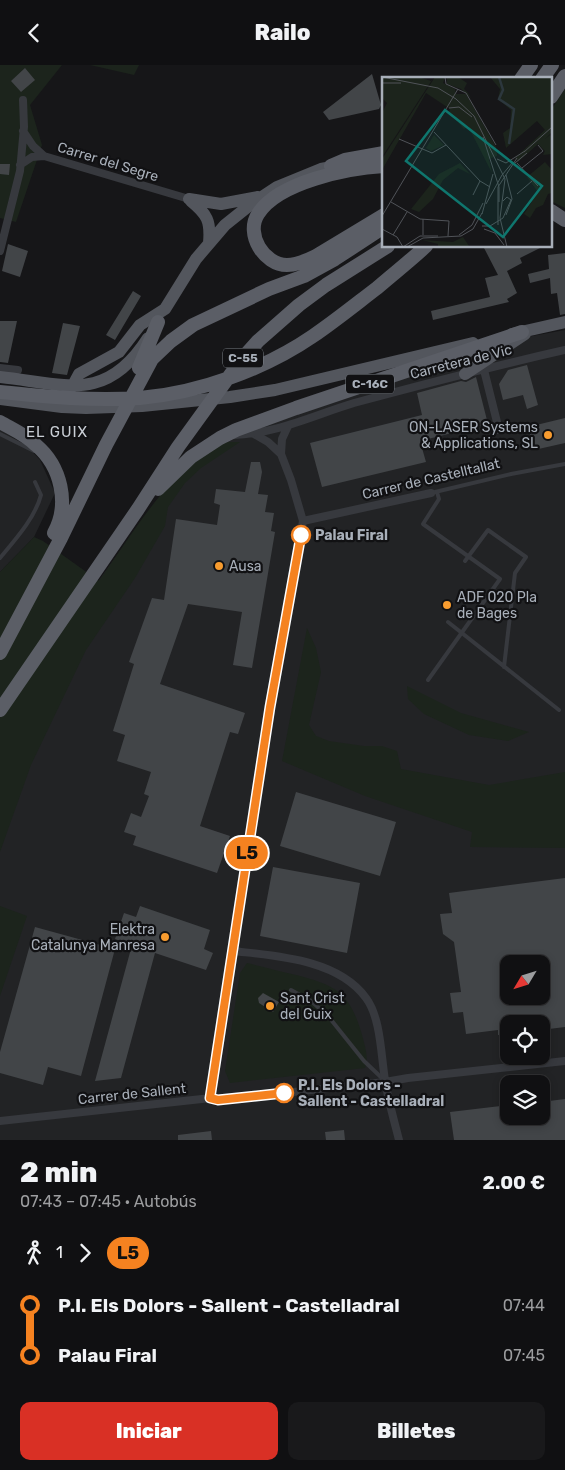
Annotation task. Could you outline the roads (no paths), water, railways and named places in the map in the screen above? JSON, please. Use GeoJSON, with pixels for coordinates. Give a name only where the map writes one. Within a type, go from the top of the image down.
{"type":"FeatureCollection","features":[{"type":"Feature","properties":{"kind":"highway"},"geometry":{"type":"LineString","coordinates":[[522,77],[531,65]]}},
{"type":"Feature","properties":{"kind":"highway"},"geometry":{"type":"LineString","coordinates":[[543,77],[552,65]]}},
{"type":"Feature","properties":{"kind":"highway"},"geometry":{"type":"LineString","coordinates":[[552,86],[565,67]]}},
{"type":"Feature","properties":{"kind":"highway"},"geometry":{"type":"LineString","coordinates":[[552,96],[565,76]]}},
{"type":"Feature","properties":{"kind":"highway"},"geometry":{"type":"LineString","coordinates":[[331,166],[345,160],[382,153]]}},
{"type":"Feature","properties":{"kind":"highway"},"geometry":{"type":"LineString","coordinates":[[382,166],[337,172],[283,193],[265,206],[258,214],[254,227],[259,248],[269,259],[286,265],[304,263],[382,216]]}},
{"type":"Feature","properties":{"kind":"highway"},"geometry":{"type":"LineString","coordinates":[[552,212],[565,220]]}},
{"type":"Feature","properties":{"kind":"highway"},"geometry":{"type":"LineString","coordinates":[[0,653],[152,359],[171,341],[193,325],[269,289],[304,276],[335,259],[382,228]]}},
{"type":"Feature","properties":{"kind":"highway","name":"C-55"},"geometry":{"type":"LineString","coordinates":[[0,710],[138,509],[178,447],[241,360],[258,341],[306,300],[386,247]]}},
{"type":"Feature","properties":{"kind":"highway"},"geometry":{"type":"LineString","coordinates":[[0,391],[106,403],[186,391],[244,372],[313,337],[366,297],[425,247]]}},
{"type":"Feature","properties":{"kind":"highway"},"geometry":{"type":"LineString","coordinates":[[106,445],[158,322]]}},
{"type":"Feature","properties":{"kind":"highway","name":"C-16C"},"geometry":{"type":"LineString","coordinates":[[138,509],[177,469],[220,438],[268,417],[526,331]]}},
{"type":"Feature","properties":{"kind":"highway"},"geometry":{"type":"LineString","coordinates":[[0,422],[36,445],[47,456],[60,481],[62,507],[56,530],[30,581],[20,614]]}},
{"type":"Feature","properties":{"kind":"main road"},"geometry":{"type":"LineString","coordinates":[[72,387],[79,375],[87,367],[119,353],[140,325],[165,309],[187,272],[209,243],[226,225],[264,196],[288,182],[331,166],[382,160]]}},
{"type":"Feature","properties":{"kind":"main road"},"geometry":{"type":"LineString","coordinates":[[189,199],[221,204],[264,196]]}},
{"type":"Feature","properties":{"kind":"main road"},"geometry":{"type":"LineString","coordinates":[[189,199],[206,215],[210,232],[209,243]]}},
{"type":"Feature","properties":{"kind":"main road"},"geometry":{"type":"LineString","coordinates":[[552,205],[565,213]]}},
{"type":"Feature","properties":{"kind":"main road"},"geometry":{"type":"LineString","coordinates":[[0,377],[72,387],[97,383],[120,371],[140,350],[158,322]]}},
{"type":"Feature","properties":{"kind":"main road","name":"C-16C"},"geometry":{"type":"LineString","coordinates":[[0,399],[62,407],[106,403],[142,405],[230,397],[275,390],[565,322]]}},
{"type":"Feature","properties":{"kind":"main road"},"geometry":{"type":"LineString","coordinates":[[465,374],[526,331]]}},
{"type":"Feature","properties":{"kind":"street"},"geometry":{"type":"LineString","coordinates":[[0,251],[20,165],[23,101]]}},
{"type":"Feature","properties":{"kind":"street"},"geometry":{"type":"LineString","coordinates":[[23,131],[44,156]]}},
{"type":"Feature","properties":{"kind":"street","name":"Carrer del Segre"},"geometry":{"type":"LineString","coordinates":[[20,165],[32,157],[44,156],[189,199]]}},
{"type":"Feature","properties":{"kind":"street","name":"Carretera de Vic"},"geometry":{"type":"LineString","coordinates":[[220,438],[231,435],[254,434],[288,426],[334,409],[565,350]]}},
{"type":"Feature","properties":{"kind":"street"},"geometry":{"type":"LineString","coordinates":[[0,368],[18,370]]}},
{"type":"Feature","properties":{"kind":"street"},"geometry":{"type":"LineString","coordinates":[[484,370],[499,430]]}},
{"type":"Feature","properties":{"kind":"street"},"geometry":{"type":"LineString","coordinates":[[281,454],[282,439],[288,426]]}},
{"type":"Feature","properties":{"kind":"street"},"geometry":{"type":"LineString","coordinates":[[210,1098],[270,707],[303,521],[291,479],[281,454],[268,441],[254,434]]}},
{"type":"Feature","properties":{"kind":"street","name":"Carrer de Castelltallat"},"geometry":{"type":"LineString","coordinates":[[303,521],[434,492]]}},
{"type":"Feature","properties":{"kind":"street"},"geometry":{"type":"LineString","coordinates":[[233,951],[286,958],[328,969],[355,987],[367,999],[375,1018],[385,1082],[399,1140]]}},
{"type":"Feature","properties":{"kind":"street","name":"Carrer de Sallent"},"geometry":{"type":"LineString","coordinates":[[0,1121],[210,1098],[218,1100],[565,1061]]}},
{"type":"Feature","properties":{"kind":"lane"},"geometry":{"type":"LineString","coordinates":[[0,434],[36,453],[47,456]]}},
{"type":"Feature","properties":{"kind":"lane","name":"Carrer de Castelltallat"},"geometry":{"type":"LineString","coordinates":[[434,492],[565,463]]}},
{"type":"Feature","properties":{"kind":"lane"},"geometry":{"type":"LineString","coordinates":[[0,559],[39,504],[41,495],[35,483]]}},
{"type":"Feature","properties":{"kind":"lane"},"geometry":{"type":"LineString","coordinates":[[428,680],[500,579],[424,524],[439,499],[434,492]]}},
{"type":"Feature","properties":{"kind":"lane"},"geometry":{"type":"LineString","coordinates":[[466,561],[488,530],[526,557],[515,573],[504,667]]}},
{"type":"Feature","properties":{"kind":"lane"},"geometry":{"type":"LineString","coordinates":[[448,622],[559,710]]}},
{"type":"Feature","properties":{"kind":"lane"},"geometry":{"type":"LineString","coordinates":[[291,990],[311,1001],[328,1016],[364,1061],[385,1082]]}},
{"type":"Feature","properties":{"kind":"place","name":"ON-LASER Systems & Applications, SL"},"geometry":{"type":"Point","coordinates":[548,435]}},
{"type":"Feature","properties":{"kind":"place","name":"Palau Firal"},"geometry":{"type":"Point","coordinates":[301,535]}},
{"type":"Feature","properties":{"kind":"place","name":"Ausa"},"geometry":{"type":"Point","coordinates":[219,566]}},
{"type":"Feature","properties":{"kind":"place","name":"ADF 020 Pla de Bages"},"geometry":{"type":"Point","coordinates":[447,605]}},
{"type":"Feature","properties":{"kind":"place","name":"Elektra Catalunya Manresa"},"geometry":{"type":"Point","coordinates":[165,937]}},
{"type":"Feature","properties":{"kind":"place","name":"Sant Crist del Guix"},"geometry":{"type":"Point","coordinates":[270,1006]}},
{"type":"Feature","properties":{"kind":"place","name":"P.I. Els Dolors - Sallent - Castelladral"},"geometry":{"type":"Point","coordinates":[284,1093]}},
{"type":"Feature","properties":{"kind":"district","name":"EL GUIX"},"geometry":{"type":"Point","coordinates":[57,432]}}]}
